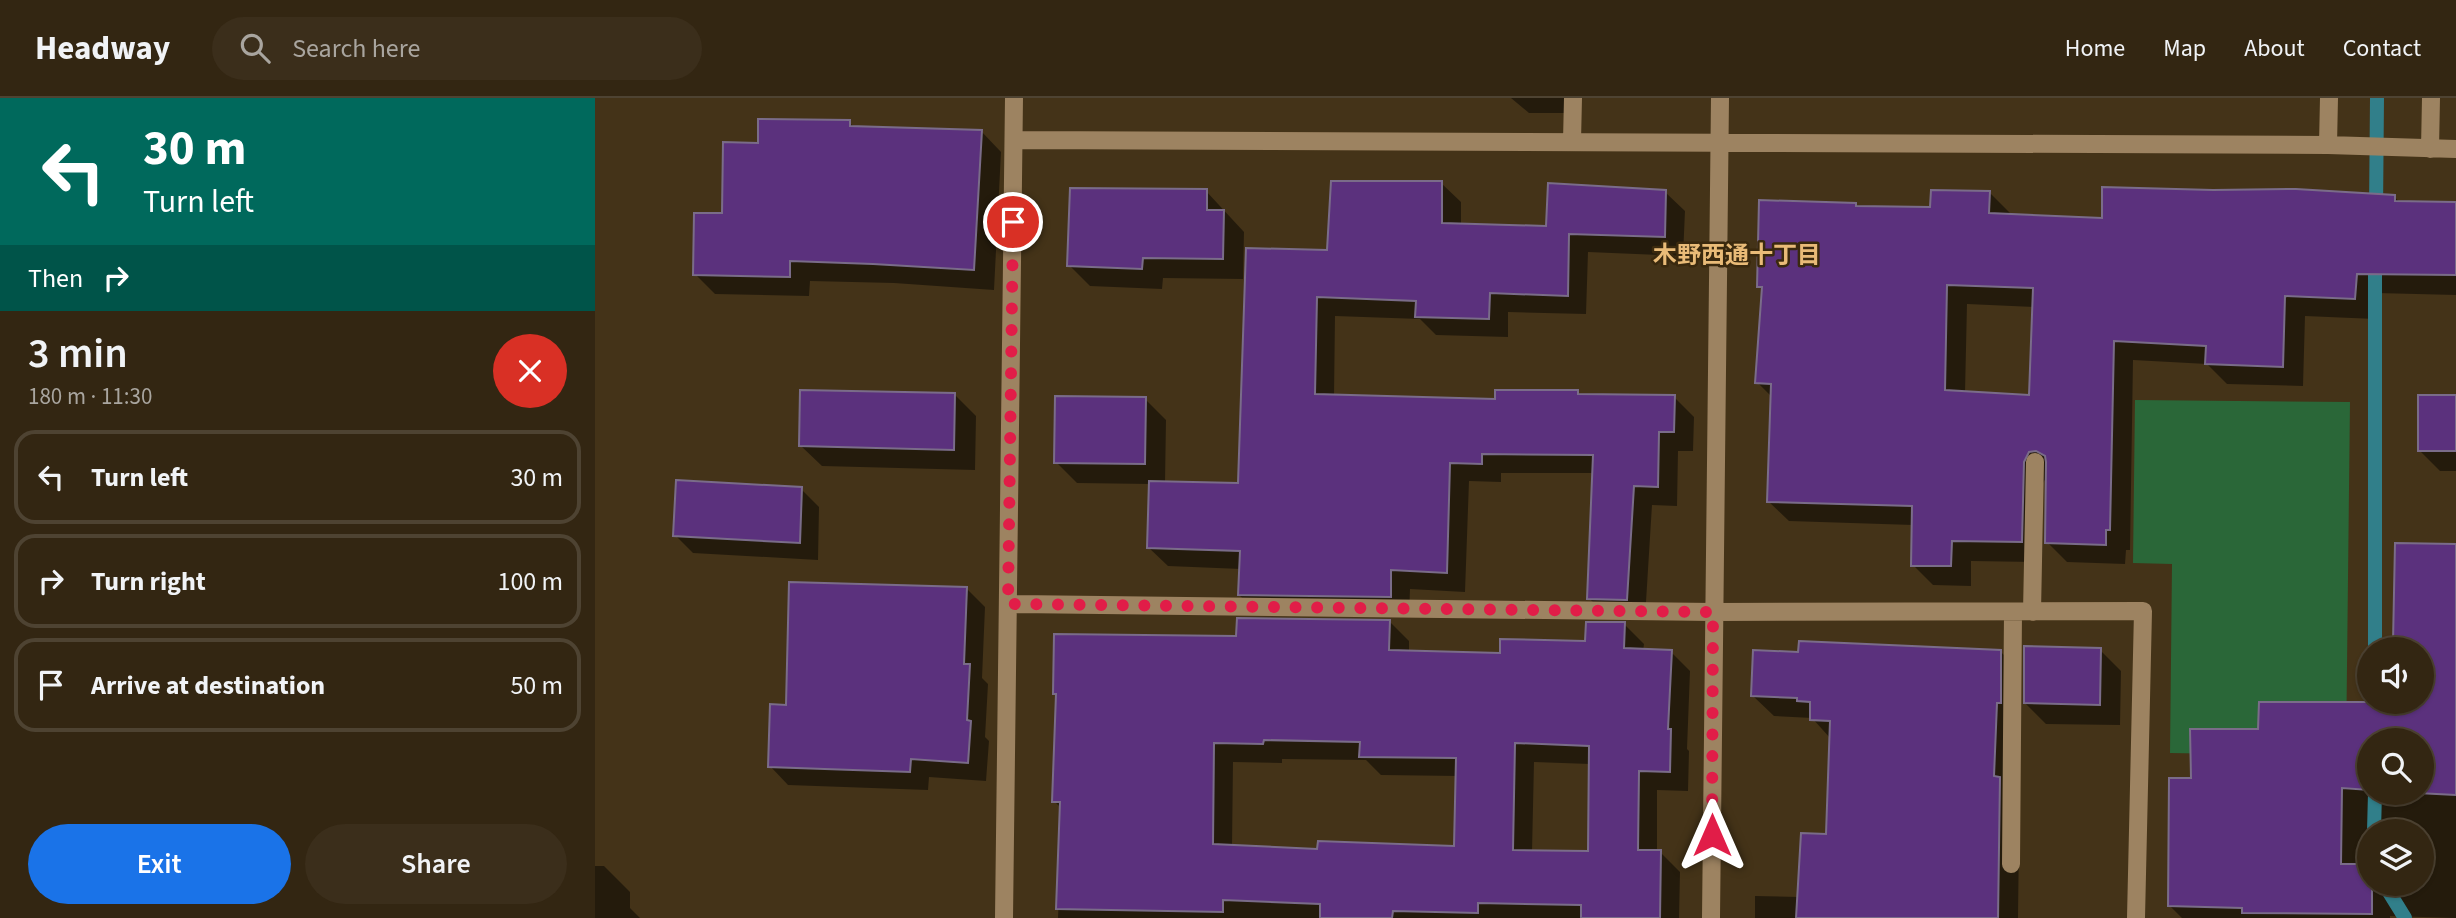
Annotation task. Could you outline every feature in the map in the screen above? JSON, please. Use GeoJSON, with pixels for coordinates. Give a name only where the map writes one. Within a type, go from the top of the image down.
{"type":"FeatureCollection","features":[{"type":"Feature","properties":{"kind":"street"},"geometry":{"type":"LineString","coordinates":[[1004,918],[1014,98]]}},
{"type":"Feature","properties":{"kind":"street"},"geometry":{"type":"LineString","coordinates":[[1572,141],[1573,98]]}},
{"type":"Feature","properties":{"kind":"street"},"geometry":{"type":"LineString","coordinates":[[1711,918],[1720,98]]}},
{"type":"Feature","properties":{"kind":"street"},"geometry":{"type":"LineString","coordinates":[[2328,145],[2329,98]]}},
{"type":"Feature","properties":{"kind":"street"},"geometry":{"type":"LineString","coordinates":[[2430,149],[2431,98]]}},
{"type":"Feature","properties":{"kind":"street"},"geometry":{"type":"LineString","coordinates":[[1014,140],[2328,145],[2456,149]]}},
{"type":"Feature","properties":{"kind":"street"},"geometry":{"type":"LineString","coordinates":[[2032,612],[2035,462]]}},
{"type":"Feature","properties":{"kind":"street"},"geometry":{"type":"LineString","coordinates":[[1008,604],[1713,612],[2143,611],[2136,918]]}},
{"type":"Feature","properties":{"kind":"street"},"geometry":{"type":"LineString","coordinates":[[2011,864],[2013,612]]}},
{"type":"Feature","properties":{"kind":"green space"},"geometry":{"type":"Polygon","coordinates":[[[2135,400],[2350,402],[2346,756],[2170,753],[2172,564],[2133,563],[2135,400]]]}},
{"type":"Feature","properties":{"kind":"building"},"geometry":{"type":"Polygon","coordinates":[[[758,119],[850,120],[850,126],[982,130],[974,270],[790,261],[790,277],[693,275],[694,213],[722,213],[723,142],[758,143],[758,119]]]}},
{"type":"Feature","properties":{"kind":"building"},"geometry":{"type":"Polygon","coordinates":[[[1331,181],[1442,181],[1442,223],[1546,226],[1548,183],[1666,190],[1665,237],[1569,234],[1568,296],[1490,293],[1489,319],[1415,317],[1416,301],[1317,297],[1315,394],[1495,399],[1495,390],[1578,390],[1578,394],[1675,395],[1674,432],[1659,432],[1658,487],[1634,486],[1627,600],[1587,599],[1593,455],[1482,454],[1482,464],[1450,463],[1447,573],[1391,570],[1391,597],[1238,595],[1240,551],[1147,548],[1149,481],[1238,483],[1246,248],[1327,250],[1331,181]]]}},
{"type":"Feature","properties":{"kind":"building"},"geometry":{"type":"Polygon","coordinates":[[[2102,187],[2296,189],[2395,195],[2395,201],[2456,202],[2456,275],[2357,274],[2355,299],[2285,296],[2283,367],[2205,364],[2206,346],[2114,341],[2110,530],[2106,530],[2106,545],[2045,543],[2046,462],[2045,456],[2036,451],[2029,452],[2024,462],[2022,542],[1952,541],[1951,566],[1911,566],[1912,506],[1767,502],[1771,384],[1755,383],[1762,287],[1757,287],[1759,200],[1930,207],[1931,190],[1990,191],[1989,213],[2102,218],[2102,187]],[[1947,285],[1945,390],[2029,395],[2033,288],[1947,285]]]}},
{"type":"Feature","properties":{"kind":"building"},"geometry":{"type":"Polygon","coordinates":[[[1070,188],[1207,189],[1207,210],[1224,210],[1223,259],[1143,258],[1142,269],[1067,266],[1070,188]]]}},
{"type":"Feature","properties":{"kind":"building"},"geometry":{"type":"Polygon","coordinates":[[[800,390],[955,393],[954,450],[799,446],[800,390]]]}},
{"type":"Feature","properties":{"kind":"building"},"geometry":{"type":"Polygon","coordinates":[[[2418,395],[2456,395],[2456,451],[2418,451],[2418,395]]]}},
{"type":"Feature","properties":{"kind":"building"},"geometry":{"type":"Polygon","coordinates":[[[1055,396],[1146,397],[1145,464],[1054,463],[1055,396]]]}},
{"type":"Feature","properties":{"kind":"building"},"geometry":{"type":"Polygon","coordinates":[[[676,480],[802,487],[800,543],[673,536],[676,480]]]}},
{"type":"Feature","properties":{"kind":"building"},"geometry":{"type":"Polygon","coordinates":[[[2395,543],[2456,544],[2456,795],[2434,794],[2434,728],[2357,728],[2357,789],[2342,788],[2341,864],[2357,864],[2357,896],[2372,896],[2372,914],[2242,913],[2242,908],[2168,906],[2169,778],[2191,778],[2190,729],[2258,729],[2259,702],[2357,702],[2357,714],[2434,714],[2434,637],[2393,637],[2395,543]]]}},
{"type":"Feature","properties":{"kind":"building"},"geometry":{"type":"Polygon","coordinates":[[[789,582],[967,587],[964,664],[970,664],[967,720],[971,721],[968,763],[911,759],[910,772],[768,767],[770,704],[786,705],[789,582]]]}},
{"type":"Feature","properties":{"kind":"building"},"geometry":{"type":"Polygon","coordinates":[[[1237,618],[1390,620],[1389,650],[1500,653],[1500,639],[1585,641],[1586,622],[1625,622],[1624,648],[1672,650],[1668,729],[1671,729],[1670,772],[1639,771],[1638,850],[1661,850],[1660,918],[1581,918],[1581,905],[1478,903],[1478,913],[1393,911],[1392,918],[1320,918],[1320,904],[1223,900],[1223,912],[1056,909],[1060,802],[1052,802],[1056,694],[1053,694],[1054,634],[1236,636],[1237,618]],[[1264,740],[1263,744],[1214,743],[1213,844],[1317,849],[1318,841],[1454,846],[1456,758],[1359,757],[1360,742],[1264,740]],[[1515,743],[1513,850],[1588,851],[1589,746],[1515,743]]]}},
{"type":"Feature","properties":{"kind":"building"},"geometry":{"type":"Polygon","coordinates":[[[1799,641],[2001,650],[2001,703],[1997,703],[1994,776],[2000,777],[1998,918],[1796,918],[1801,833],[1826,834],[1830,721],[1810,720],[1810,702],[1797,701],[1797,698],[1751,696],[1753,650],[1798,652],[1799,641]]]}},
{"type":"Feature","properties":{"kind":"building"},"geometry":{"type":"Polygon","coordinates":[[[2024,646],[2101,648],[2100,705],[2024,703],[2024,646]]]}},
{"type":"Feature","properties":{"kind":"waterway"},"geometry":{"type":"LineString","coordinates":[[2376,212],[2377,98]]}},
{"type":"Feature","properties":{"kind":"waterway"},"geometry":{"type":"LineString","coordinates":[[2375,257],[2375,637]]}},
{"type":"Feature","properties":{"kind":"waterway"},"geometry":{"type":"LineString","coordinates":[[2375,714],[2375,728]]}},
{"type":"Feature","properties":{"kind":"waterway"},"geometry":{"type":"LineString","coordinates":[[2374,819],[2375,805]]}},
{"type":"Feature","properties":{"kind":"waterway"},"geometry":{"type":"LineString","coordinates":[[2391,896],[2405,918]]}},
{"type":"Feature","properties":{"kind":"district","name":"木野西通十丁目"},"geometry":{"type":"Point","coordinates":[1737,255]}},
{"type":"Feature","properties":{"kind":"route"},"geometry":{"type":"LineString","coordinates":[[1013,222],[1008,604],[1713,612],[1712,835]]}}]}
